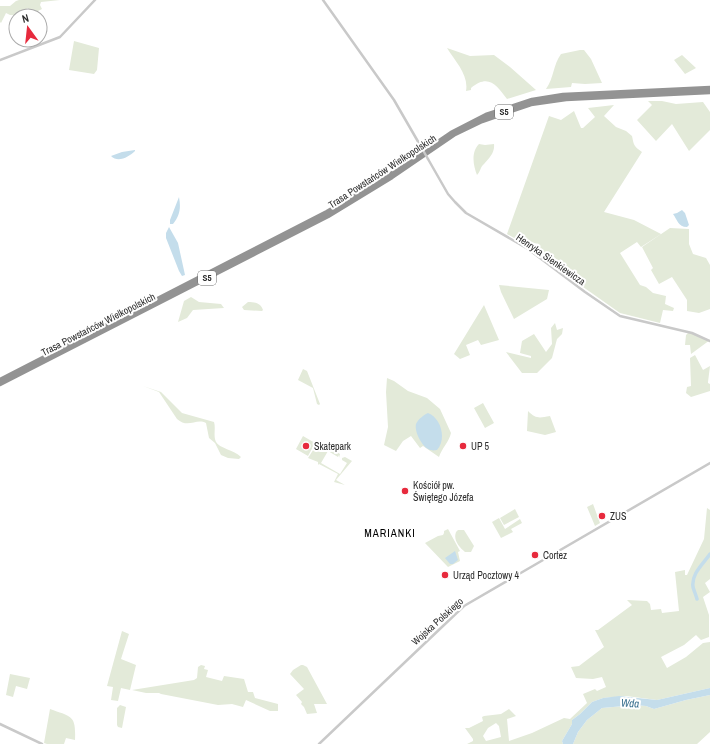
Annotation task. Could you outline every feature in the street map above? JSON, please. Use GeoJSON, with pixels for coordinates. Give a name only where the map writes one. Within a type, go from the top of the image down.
{"type":"FeatureCollection","features":[{"type":"Feature","properties":{"kind":"highway","name":"Trasa Powstańców Wielkopolskich"},"geometry":{"type":"LineString","coordinates":[[618,94],[710,88]]}},
{"type":"Feature","properties":{"kind":"highway","name":"Trasa Powstańców Wielkopolskich"},"geometry":{"type":"LineString","coordinates":[[0,380],[327,212],[385,178],[451,133],[475,120],[502,109],[538,99],[568,94],[710,92]]}},
{"type":"Feature","properties":{"kind":"highway","name":"Trasa Powstańców Wielkopolskich"},"geometry":{"type":"LineString","coordinates":[[0,384],[328,216],[372,190],[442,142],[471,126],[495,115],[531,104],[611,94]]}},
{"type":"Feature","properties":{"kind":"street"},"geometry":{"type":"LineString","coordinates":[[0,60],[60,37],[95,0]]}},
{"type":"Feature","properties":{"kind":"street","name":"Henryka Sienkiewicza"},"geometry":{"type":"LineString","coordinates":[[323,0],[407,120],[448,194],[466,213],[528,249],[585,292],[620,316],[692,333],[710,341]]}},
{"type":"Feature","properties":{"kind":"street","name":"Wojska Polskiego"},"geometry":{"type":"LineString","coordinates":[[319,744],[464,606],[710,463]]}},
{"type":"Feature","properties":{"kind":"street"},"geometry":{"type":"LineString","coordinates":[[0,724],[42,744]]}},
{"type":"Feature","properties":{"kind":"green space"},"geometry":{"type":"Polygon","coordinates":[[[60,0],[41,2],[40,5],[42,8],[8,8],[8,14],[6,13],[1,23],[0,6],[10,6],[16,1],[60,0]]]}},
{"type":"Feature","properties":{"kind":"green space"},"geometry":{"type":"Polygon","coordinates":[[[74,41],[99,48],[97,70],[94,74],[69,70],[74,41]]]}},
{"type":"Feature","properties":{"kind":"green space"},"geometry":{"type":"Polygon","coordinates":[[[447,48],[470,56],[494,55],[536,90],[507,99],[496,86],[488,81],[477,84],[471,88],[471,90],[466,91],[463,74],[447,48]]]}},
{"type":"Feature","properties":{"kind":"green space"},"geometry":{"type":"Polygon","coordinates":[[[584,50],[591,59],[602,83],[572,83],[571,87],[546,89],[561,54],[584,50]]]}},
{"type":"Feature","properties":{"kind":"green space"},"geometry":{"type":"Polygon","coordinates":[[[682,55],[696,68],[685,74],[674,60],[682,55]]]}},
{"type":"Feature","properties":{"kind":"green space"},"geometry":{"type":"Polygon","coordinates":[[[648,101],[662,101],[676,104],[703,102],[710,112],[710,130],[689,151],[672,124],[656,141],[637,120],[652,105],[648,101]]]}},
{"type":"Feature","properties":{"kind":"green space"},"geometry":{"type":"Polygon","coordinates":[[[614,105],[604,116],[616,127],[626,131],[632,136],[635,146],[642,152],[604,212],[634,220],[661,234],[641,247],[637,242],[620,253],[640,285],[646,287],[653,293],[666,296],[665,304],[674,308],[673,311],[663,310],[660,323],[620,313],[535,253],[539,244],[534,243],[532,248],[526,244],[524,246],[507,234],[549,116],[561,120],[574,111],[581,128],[583,128],[595,117],[588,108],[614,105]]]}},
{"type":"Feature","properties":{"kind":"green space"},"geometry":{"type":"Polygon","coordinates":[[[479,144],[494,144],[494,150],[477,175],[474,167],[474,155],[476,147],[479,144]]]}},
{"type":"Feature","properties":{"kind":"green space"},"geometry":{"type":"Polygon","coordinates":[[[670,228],[689,229],[689,244],[693,254],[706,258],[710,265],[710,309],[699,313],[687,311],[687,300],[672,277],[659,284],[651,270],[653,268],[642,247],[670,228]]]}},
{"type":"Feature","properties":{"kind":"green space"},"geometry":{"type":"Polygon","coordinates":[[[499,285],[549,290],[547,299],[514,319],[499,285]]]}},
{"type":"Feature","properties":{"kind":"green space"},"geometry":{"type":"Polygon","coordinates":[[[191,297],[199,302],[221,304],[224,308],[193,310],[187,318],[178,322],[184,301],[191,297]]]}},
{"type":"Feature","properties":{"kind":"green space"},"geometry":{"type":"Polygon","coordinates":[[[248,302],[257,303],[263,310],[244,310],[242,307],[248,302]]]}},
{"type":"Feature","properties":{"kind":"green space"},"geometry":{"type":"Polygon","coordinates":[[[484,305],[499,340],[481,345],[478,340],[466,345],[470,355],[460,359],[454,354],[484,305]]]}},
{"type":"Feature","properties":{"kind":"green space"},"geometry":{"type":"Polygon","coordinates":[[[555,323],[557,330],[563,328],[562,334],[557,339],[552,358],[537,373],[522,373],[506,352],[531,358],[531,356],[520,353],[522,341],[534,334],[546,352],[552,344],[551,328],[555,323]]]}},
{"type":"Feature","properties":{"kind":"green space"},"geometry":{"type":"Polygon","coordinates":[[[689,332],[710,340],[691,354],[690,345],[685,345],[686,335],[689,332]]]}},
{"type":"Feature","properties":{"kind":"green space"},"geometry":{"type":"Polygon","coordinates":[[[695,355],[703,370],[710,366],[708,383],[710,384],[710,391],[691,397],[686,393],[687,387],[691,386],[690,358],[695,355]]]}},
{"type":"Feature","properties":{"kind":"green space"},"geometry":{"type":"Polygon","coordinates":[[[303,369],[307,371],[320,404],[319,405],[317,404],[313,388],[298,380],[303,369]]]}},
{"type":"Feature","properties":{"kind":"green space"},"geometry":{"type":"Polygon","coordinates":[[[387,378],[408,391],[427,398],[440,409],[451,433],[439,457],[423,446],[420,448],[411,436],[403,441],[396,451],[384,445],[388,427],[386,392],[387,378]]]}},
{"type":"Feature","properties":{"kind":"green space"},"geometry":{"type":"Polygon","coordinates":[[[143,386],[161,392],[182,413],[214,422],[216,442],[220,446],[241,457],[239,459],[228,458],[221,455],[215,443],[209,438],[206,423],[181,422],[177,419],[159,392],[143,386]]]}},
{"type":"Feature","properties":{"kind":"green space"},"geometry":{"type":"Polygon","coordinates":[[[483,403],[494,423],[485,428],[474,408],[483,403]]]}},
{"type":"Feature","properties":{"kind":"green space"},"geometry":{"type":"Polygon","coordinates":[[[528,411],[538,417],[550,416],[556,432],[545,435],[527,431],[528,411]]]}},
{"type":"Feature","properties":{"kind":"green space","name":"Skatepark"},"geometry":{"type":"Polygon","coordinates":[[[303,436],[315,443],[308,456],[296,449],[303,436]]]}},
{"type":"Feature","properties":{"kind":"green space"},"geometry":{"type":"Polygon","coordinates":[[[317,444],[328,450],[329,448],[334,449],[332,449],[340,454],[339,458],[339,455],[338,457],[328,451],[321,463],[340,474],[347,463],[342,460],[342,458],[345,457],[352,461],[336,480],[345,485],[334,482],[338,474],[319,464],[318,465],[318,462],[308,458],[317,444]]]}},
{"type":"Feature","properties":{"kind":"green space"},"geometry":{"type":"Polygon","coordinates":[[[593,504],[600,523],[595,526],[587,507],[593,504]]]}},
{"type":"Feature","properties":{"kind":"green space"},"geometry":{"type":"Polygon","coordinates":[[[707,508],[710,510],[710,579],[705,583],[710,592],[703,597],[709,615],[709,637],[701,640],[696,635],[684,645],[661,657],[667,668],[686,657],[703,643],[710,642],[710,688],[657,700],[626,696],[603,698],[592,702],[572,720],[572,724],[562,741],[563,744],[467,744],[473,741],[473,739],[465,728],[469,728],[483,721],[482,717],[484,716],[501,714],[509,709],[516,716],[507,719],[509,741],[532,733],[564,718],[570,719],[587,703],[583,694],[595,689],[597,691],[606,687],[602,677],[593,679],[576,678],[571,667],[579,666],[604,647],[595,630],[598,630],[632,605],[627,600],[647,601],[650,604],[651,610],[661,609],[662,613],[679,611],[675,572],[685,570],[685,575],[687,575],[704,539],[707,508]],[[496,723],[488,728],[483,736],[486,741],[501,737],[499,726],[496,723]]]}},
{"type":"Feature","properties":{"kind":"green space"},"geometry":{"type":"Polygon","coordinates":[[[515,509],[519,517],[504,525],[500,518],[515,509]]]}},
{"type":"Feature","properties":{"kind":"green space"},"geometry":{"type":"Polygon","coordinates":[[[499,518],[505,529],[520,519],[522,523],[511,529],[513,532],[501,538],[492,522],[499,518]]]}},
{"type":"Feature","properties":{"kind":"green space"},"geometry":{"type":"Polygon","coordinates":[[[448,529],[460,551],[458,552],[460,561],[448,567],[425,543],[443,535],[444,531],[448,529]]]}},
{"type":"Feature","properties":{"kind":"green space"},"geometry":{"type":"Polygon","coordinates":[[[458,530],[464,530],[474,546],[471,552],[465,552],[457,543],[455,535],[458,530]]]}},
{"type":"Feature","properties":{"kind":"green space"},"geometry":{"type":"Polygon","coordinates":[[[122,631],[129,634],[121,659],[136,665],[130,690],[121,688],[118,701],[111,700],[113,687],[107,686],[122,631]]]}},
{"type":"Feature","properties":{"kind":"green space"},"geometry":{"type":"Polygon","coordinates":[[[201,665],[205,666],[204,669],[208,670],[206,677],[222,681],[224,676],[244,679],[248,692],[253,692],[255,698],[278,704],[278,711],[270,711],[246,700],[243,707],[232,704],[218,705],[159,693],[146,693],[132,690],[194,680],[197,678],[198,667],[201,665]]]}},
{"type":"Feature","properties":{"kind":"green space"},"geometry":{"type":"Polygon","coordinates":[[[301,665],[307,667],[327,704],[314,704],[317,713],[307,714],[301,704],[302,702],[296,695],[304,689],[290,674],[301,665]]]}},
{"type":"Feature","properties":{"kind":"green space"},"geometry":{"type":"Polygon","coordinates":[[[10,674],[30,678],[27,689],[16,686],[13,697],[6,695],[10,674]]]}},
{"type":"Feature","properties":{"kind":"green space"},"geometry":{"type":"Polygon","coordinates":[[[710,695],[710,732],[697,744],[573,744],[578,732],[587,720],[602,708],[635,705],[646,706],[654,709],[710,695]]]}},
{"type":"Feature","properties":{"kind":"green space"},"geometry":{"type":"Polygon","coordinates":[[[120,705],[126,707],[122,728],[118,727],[117,725],[117,708],[120,705]]]}},
{"type":"Feature","properties":{"kind":"green space"},"geometry":{"type":"Polygon","coordinates":[[[50,709],[71,718],[75,726],[75,740],[66,738],[64,744],[44,743],[50,709]]]}},
{"type":"Feature","properties":{"kind":"water"},"geometry":{"type":"Polygon","coordinates":[[[135,150],[130,155],[120,159],[111,156],[122,152],[135,150]]]}},
{"type":"Feature","properties":{"kind":"water"},"geometry":{"type":"Polygon","coordinates":[[[179,197],[179,214],[173,224],[170,224],[170,220],[179,197]]]}},
{"type":"Feature","properties":{"kind":"water"},"geometry":{"type":"Polygon","coordinates":[[[682,210],[685,213],[689,225],[687,227],[682,226],[673,214],[682,210]]]}},
{"type":"Feature","properties":{"kind":"water"},"geometry":{"type":"Polygon","coordinates":[[[169,227],[178,243],[185,275],[182,276],[166,238],[166,233],[169,227]]]}},
{"type":"Feature","properties":{"kind":"water"},"geometry":{"type":"Polygon","coordinates":[[[428,413],[436,419],[441,429],[442,440],[437,450],[428,449],[425,447],[416,431],[417,422],[421,417],[428,413]]]}},
{"type":"Feature","properties":{"kind":"water"},"geometry":{"type":"Polygon","coordinates":[[[455,551],[458,560],[453,564],[450,564],[445,558],[455,551]]]}},
{"type":"Feature","properties":{"kind":"water","name":"Wda"},"geometry":{"type":"Polygon","coordinates":[[[710,688],[710,695],[654,709],[646,706],[635,705],[602,708],[587,720],[578,732],[573,744],[563,744],[562,741],[572,724],[572,720],[592,702],[603,698],[619,696],[657,700],[710,688]]]}},
{"type":"Feature","properties":{"kind":"waterway"},"geometry":{"type":"LineString","coordinates":[[697,599],[693,587],[694,578],[698,569],[710,554]]}},
{"type":"Feature","properties":{"kind":"place","name":"Skatepark"},"geometry":{"type":"Point","coordinates":[306,446]}},
{"type":"Feature","properties":{"kind":"place","name":"UP 5"},"geometry":{"type":"Point","coordinates":[463,446]}},
{"type":"Feature","properties":{"kind":"place","name":"Kościół pw. Świętego Józefa"},"geometry":{"type":"Point","coordinates":[405,491]}},
{"type":"Feature","properties":{"kind":"place","name":"ZUS"},"geometry":{"type":"Point","coordinates":[602,516]}},
{"type":"Feature","properties":{"kind":"place","name":"Cortez"},"geometry":{"type":"Point","coordinates":[535,555]}},
{"type":"Feature","properties":{"kind":"place","name":"Urząd Pocztowy 4"},"geometry":{"type":"Point","coordinates":[445,575]}},
{"type":"Feature","properties":{"kind":"district","name":"MARIANKI"},"geometry":{"type":"Point","coordinates":[390,533]}}]}
